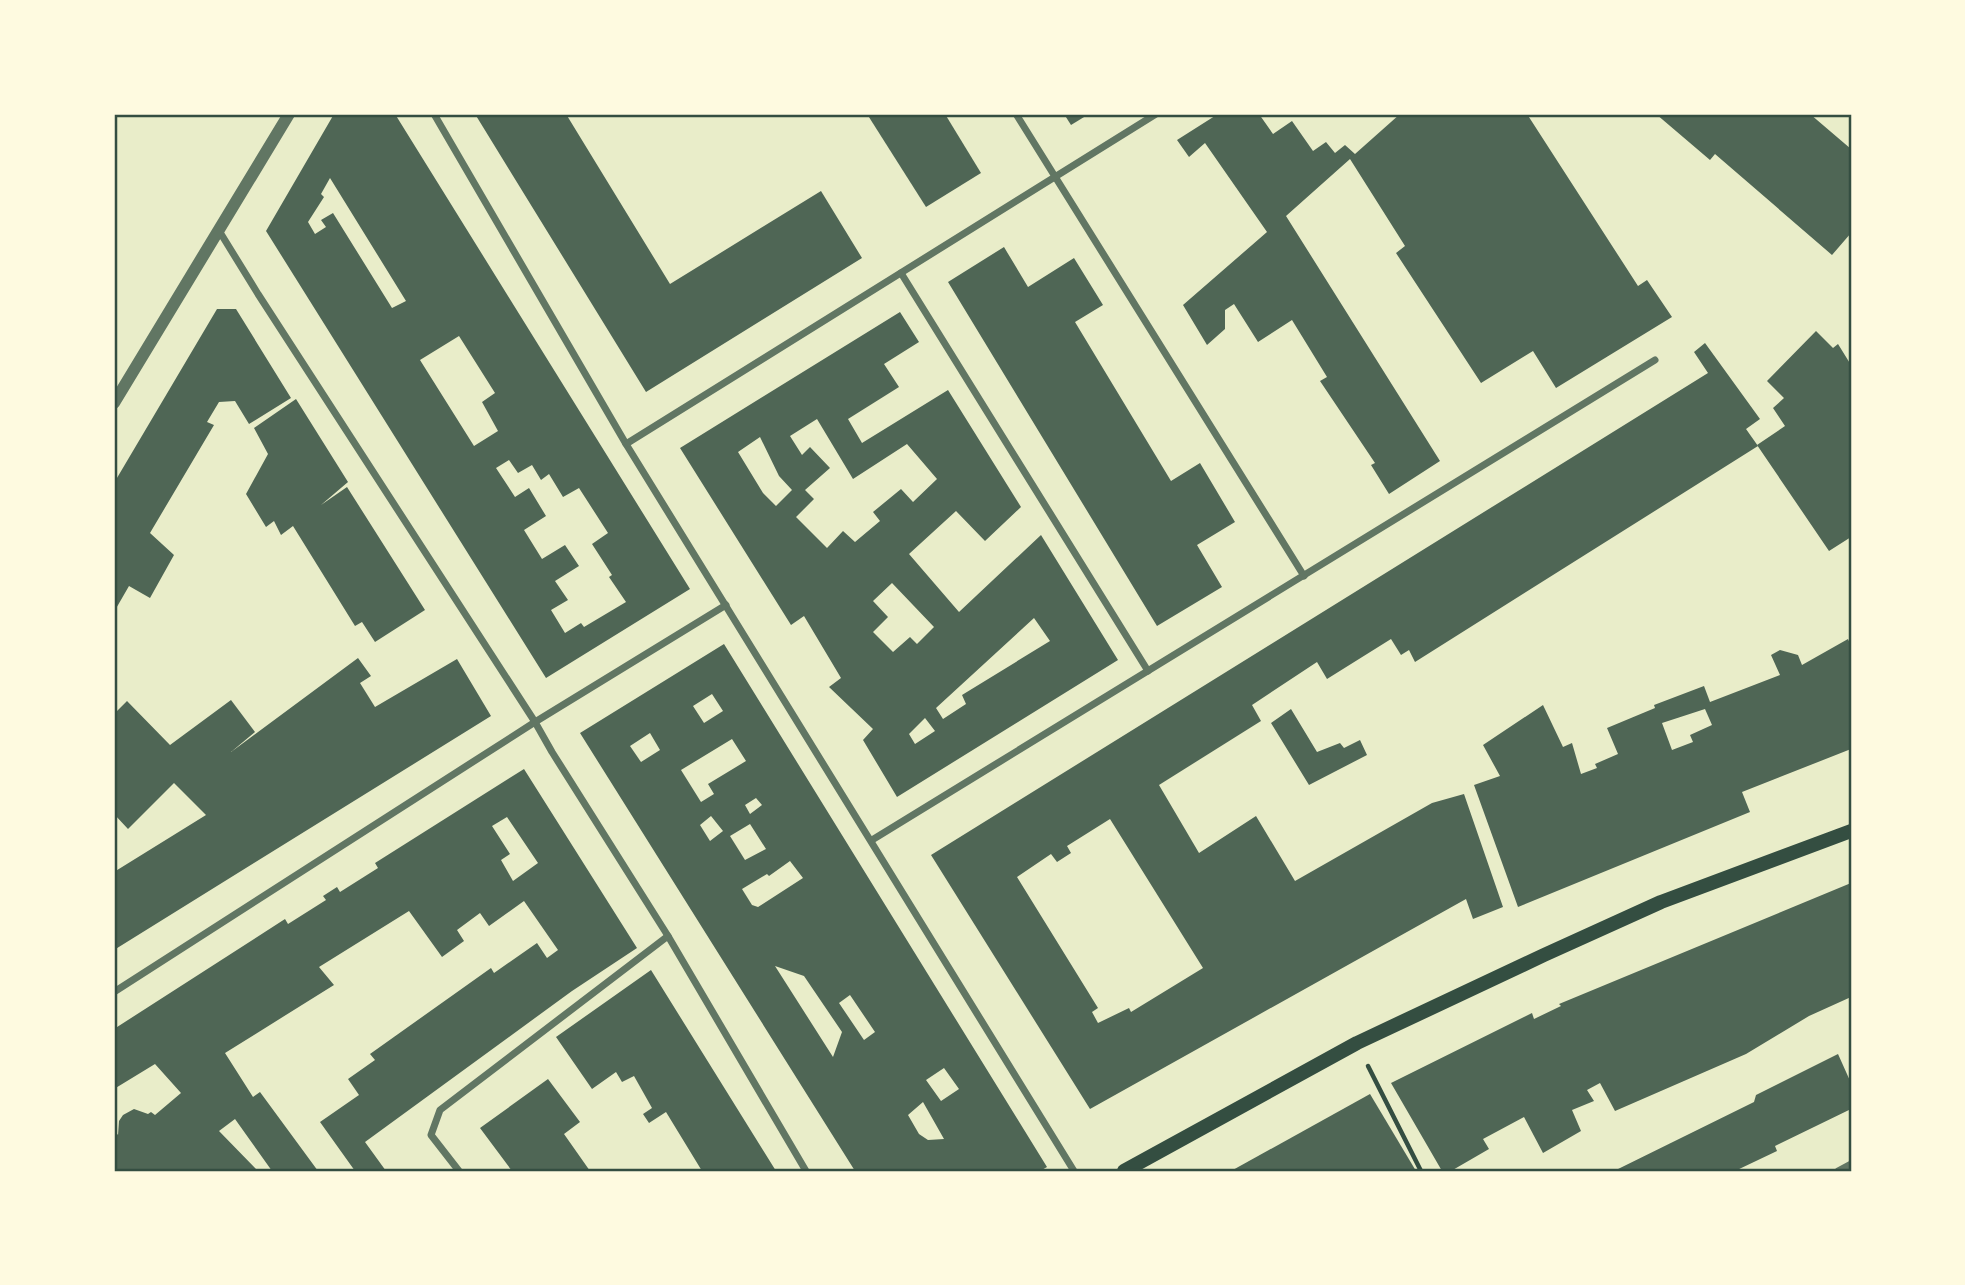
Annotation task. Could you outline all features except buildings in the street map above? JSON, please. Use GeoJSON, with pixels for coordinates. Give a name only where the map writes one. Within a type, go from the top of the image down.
{"type":"FeatureCollection","features":[{"type":"Feature","properties":{"kind":"main road"},"geometry":{"type":"LineString","coordinates":[[1124,1171],[1357,1043],[1661,902],[1851,831]]}},
{"type":"Feature","properties":{"kind":"street"},"geometry":{"type":"LineString","coordinates":[[114,402],[289,114]]}},
{"type":"Feature","properties":{"kind":"street"},"geometry":{"type":"LineString","coordinates":[[434,114],[626,444],[1074,1171]]}},
{"type":"Feature","properties":{"kind":"street"},"geometry":{"type":"LineString","coordinates":[[1016,114],[1304,576]]}},
{"type":"Feature","properties":{"kind":"street"},"geometry":{"type":"LineString","coordinates":[[626,444],[1156,114]]}},
{"type":"Feature","properties":{"kind":"street"},"geometry":{"type":"LineString","coordinates":[[218,229],[265,306],[535,722],[668,936],[806,1171]]}},
{"type":"Feature","properties":{"kind":"street"},"geometry":{"type":"LineString","coordinates":[[901,273],[1148,671]]}},
{"type":"Feature","properties":{"kind":"street"},"geometry":{"type":"LineString","coordinates":[[872,840],[1655,360]]}},
{"type":"Feature","properties":{"kind":"street"},"geometry":{"type":"LineString","coordinates":[[114,992],[535,722],[726,605]]}},
{"type":"Feature","properties":{"kind":"street"},"geometry":{"type":"LineString","coordinates":[[459,1171],[431,1135],[440,1110],[668,936]]}},
{"type":"Feature","properties":{"kind":"street"},"geometry":{"type":"LineString","coordinates":[[1838,1171],[1851,1164]]}},
{"type":"Feature","properties":{"kind":"path"},"geometry":{"type":"LineString","coordinates":[[1357,1043],[1421,1171]]}}]}
